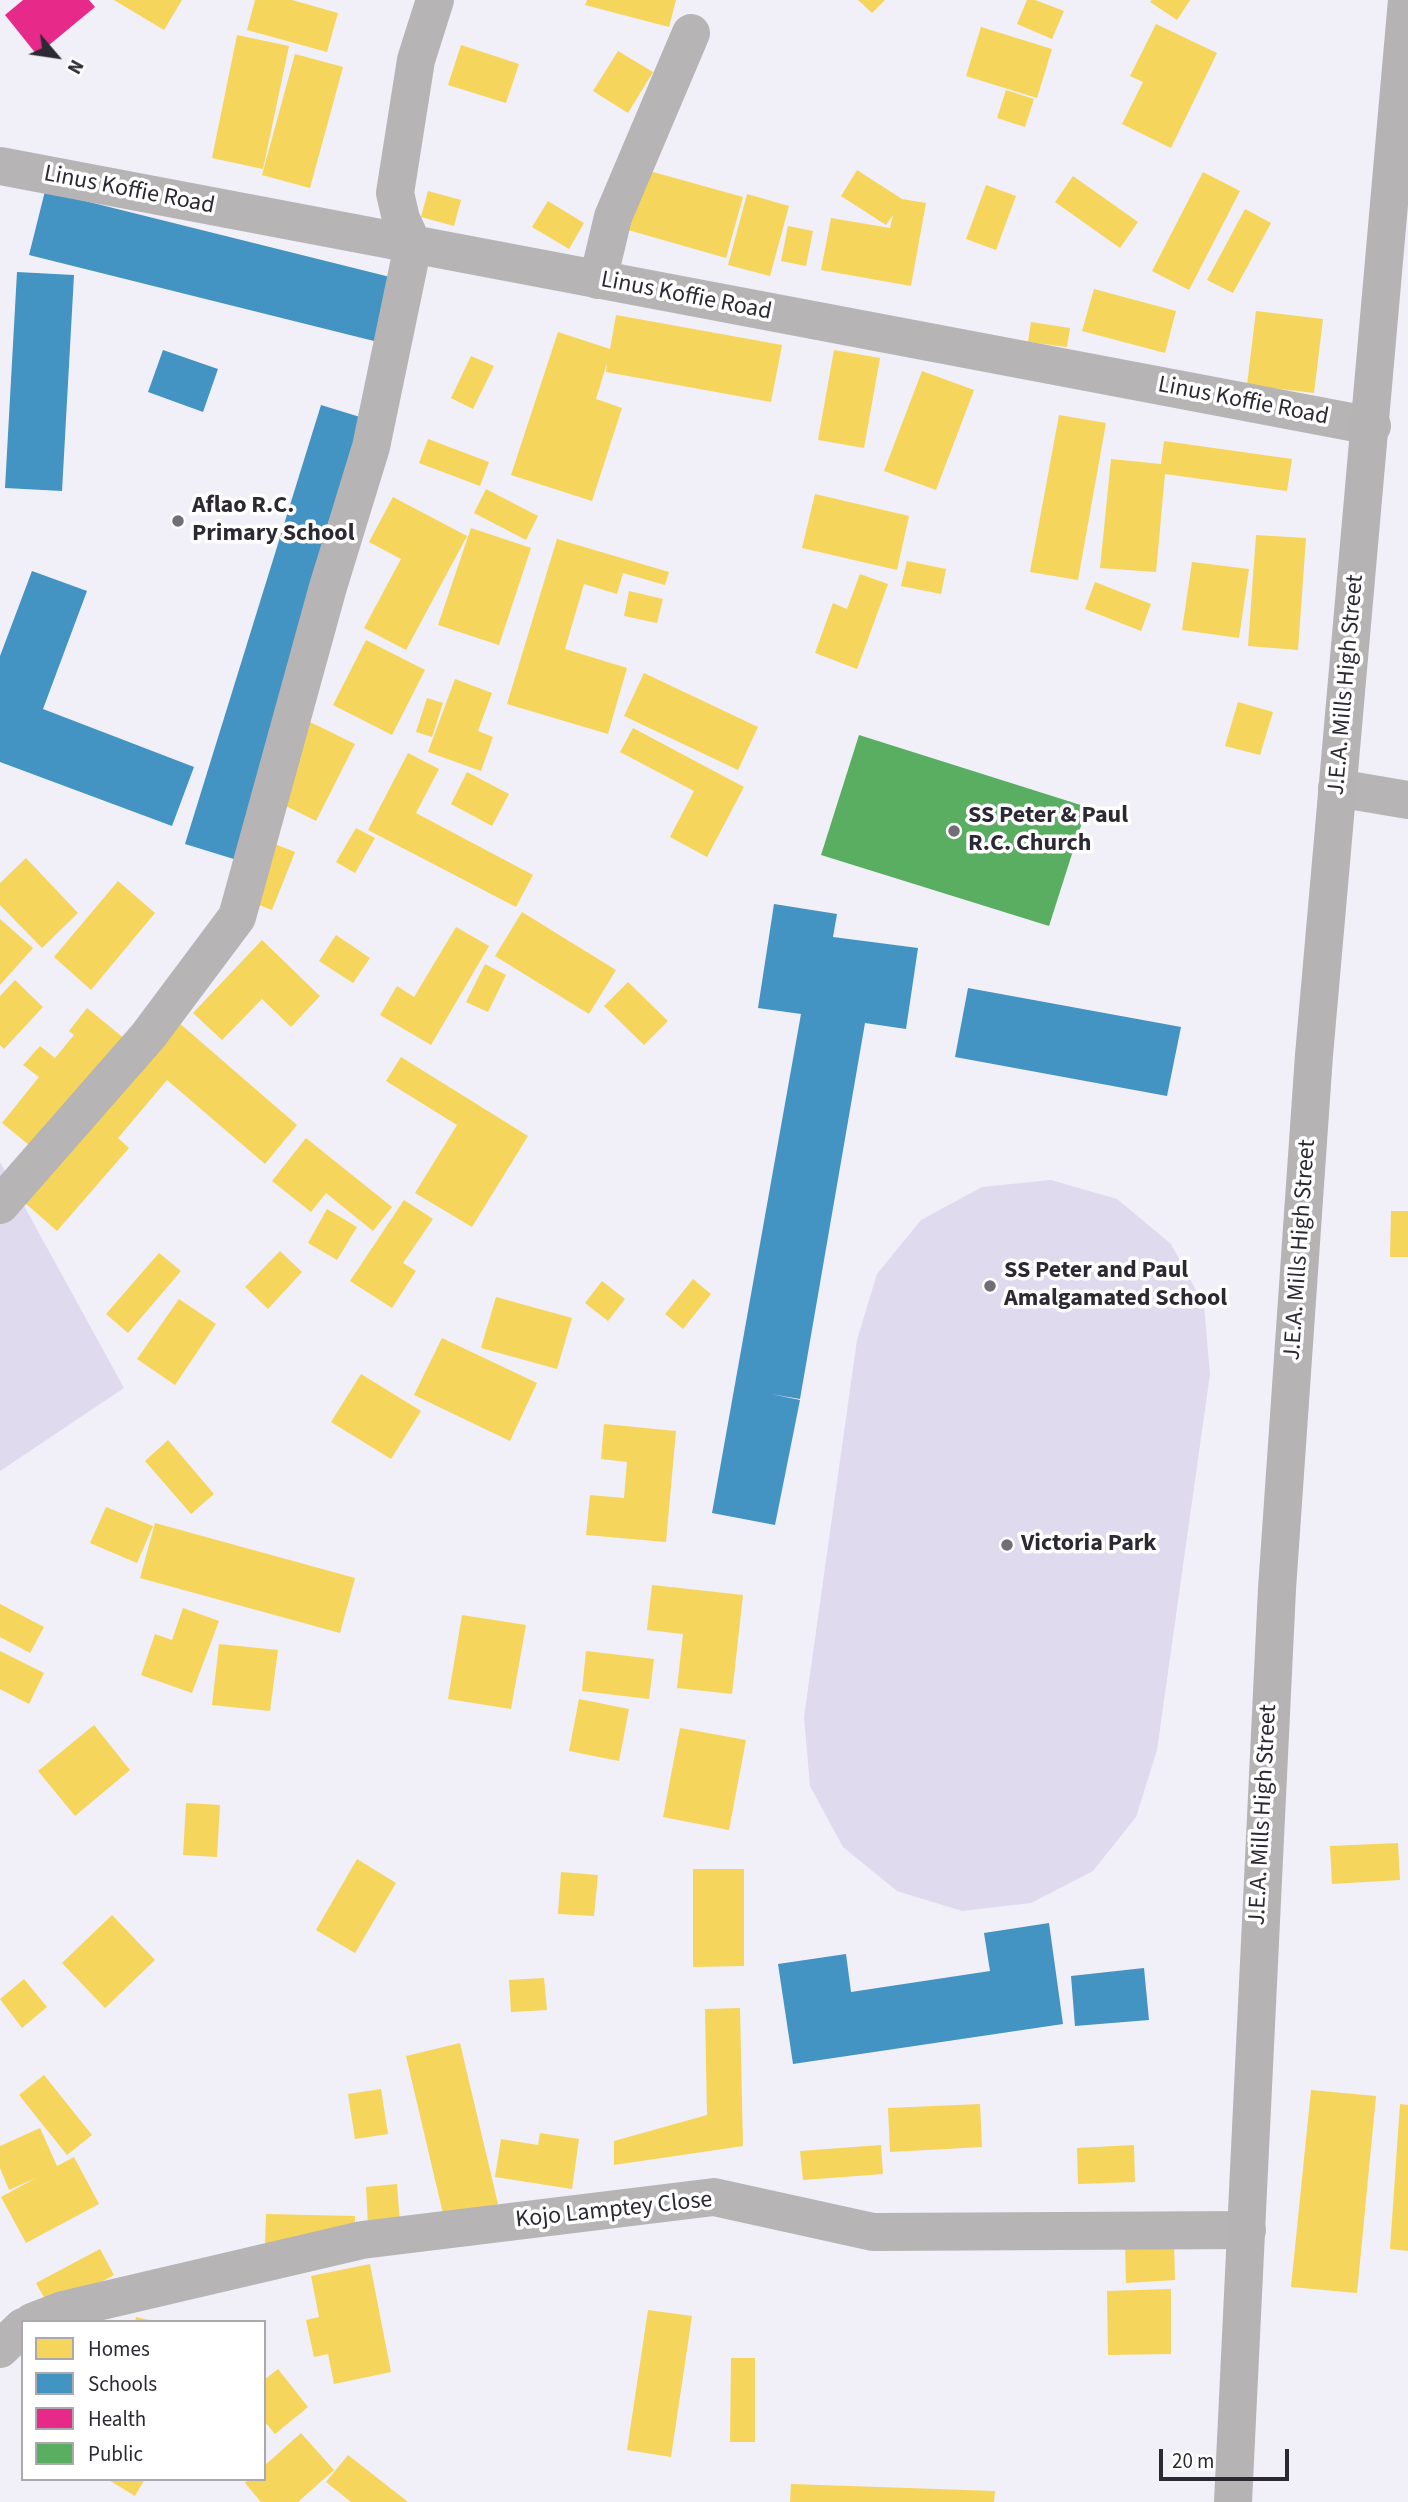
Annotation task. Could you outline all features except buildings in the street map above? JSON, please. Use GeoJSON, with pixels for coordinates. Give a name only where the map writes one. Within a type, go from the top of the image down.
{"type":"FeatureCollection","features":[{"type":"Feature","properties":{"kind":"highway","name":"J.E.A. Mills High Street"},"geometry":{"type":"LineString","coordinates":[[1233,2502],[1276,1589],[1337,788],[1372,426],[1407,0]]}},
{"type":"Feature","properties":{"kind":"street"},"geometry":{"type":"LineString","coordinates":[[0,1205],[148,1036],[237,917],[328,587],[370,447],[413,245],[401,219],[394,192],[416,60],[435,0]]}},
{"type":"Feature","properties":{"kind":"street"},"geometry":{"type":"LineString","coordinates":[[598,280],[613,217],[691,33]]}},
{"type":"Feature","properties":{"kind":"street","name":"Linus Koffie Road"},"geometry":{"type":"LineString","coordinates":[[0,166],[1372,426]]}},
{"type":"Feature","properties":{"kind":"street"},"geometry":{"type":"LineString","coordinates":[[1337,788],[1408,800]]}},
{"type":"Feature","properties":{"kind":"street","name":"Kojo Lamptey Close"},"geometry":{"type":"LineString","coordinates":[[37,2320],[63,2310],[362,2240],[714,2197],[873,2232],[1247,2230]]}},
{"type":"Feature","properties":{"kind":"street"},"geometry":{"type":"LineString","coordinates":[[0,2349],[21,2329]]}},
{"type":"Feature","properties":{"kind":"shaded area"},"geometry":{"type":"Polygon","coordinates":[[[0,1162],[124,1388],[0,1471],[0,1162]]]}},
{"type":"Feature","properties":{"kind":"shaded area","name":"Victoria Park"},"geometry":{"type":"Polygon","coordinates":[[[1051,1180],[1117,1199],[1171,1244],[1204,1305],[1210,1374],[1157,1750],[1136,1817],[1093,1871],[1031,1903],[962,1911],[897,1891],[843,1847],[810,1786],[804,1717],[857,1340],[877,1274],[921,1220],[982,1187],[1051,1180]]]}},
{"type":"Feature","properties":{"kind":"place","name":"Aflao R.C. Primary School"},"geometry":{"type":"Point","coordinates":[178,521]}},
{"type":"Feature","properties":{"kind":"place","name":"SS Peter & Paul R.C. Church"},"geometry":{"type":"Point","coordinates":[954,831]}},
{"type":"Feature","properties":{"kind":"place","name":"SS Peter and Paul Amalgamated School"},"geometry":{"type":"Point","coordinates":[990,1286]}},
{"type":"Feature","properties":{"kind":"place","name":"Victoria Park"},"geometry":{"type":"Point","coordinates":[1007,1545]}}]}
